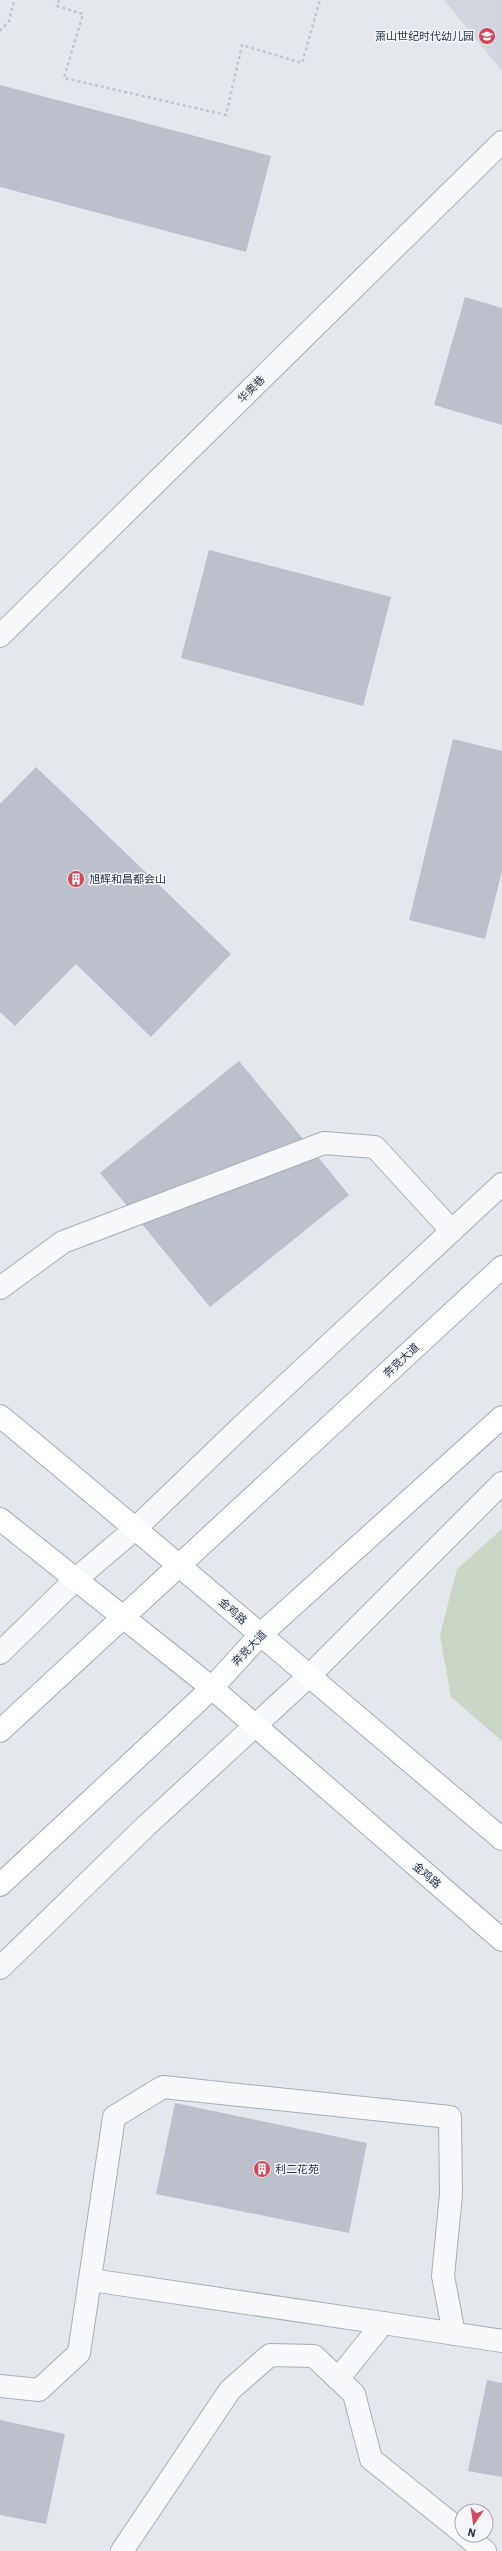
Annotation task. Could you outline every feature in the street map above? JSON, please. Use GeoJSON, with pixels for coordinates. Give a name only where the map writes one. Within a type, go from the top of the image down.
{"type":"FeatureCollection","features":[{"type":"Feature","properties":{"kind":"main road","name":"奔竞大道"},"geometry":{"type":"LineString","coordinates":[[0,1731],[502,1267]]}},
{"type":"Feature","properties":{"kind":"main road","name":"金鸡路"},"geometry":{"type":"LineString","coordinates":[[0,1416],[179,1564],[308,1676],[502,1838]]}},
{"type":"Feature","properties":{"kind":"main road","name":"奔竞大道"},"geometry":{"type":"LineString","coordinates":[[0,1885],[212,1688],[260,1635],[502,1417]]}},
{"type":"Feature","properties":{"kind":"main road","name":"金鸡路"},"geometry":{"type":"LineString","coordinates":[[0,1519],[212,1688],[502,1940]]}},
{"type":"Feature","properties":{"kind":"street","name":"华奥巷"},"geometry":{"type":"LineString","coordinates":[[0,636],[502,142]]}},
{"type":"Feature","properties":{"kind":"street"},"geometry":{"type":"LineString","coordinates":[[0,1288],[63,1242],[324,1143],[375,1147],[452,1231]]}},
{"type":"Feature","properties":{"kind":"street"},"geometry":{"type":"LineString","coordinates":[[0,1653],[76,1579],[136,1528],[502,1184]]}},
{"type":"Feature","properties":{"kind":"street"},"geometry":{"type":"LineString","coordinates":[[0,1968],[254,1724],[308,1676],[502,1482]]}},
{"type":"Feature","properties":{"kind":"street"},"geometry":{"type":"LineString","coordinates":[[0,2386],[40,2390],[79,2353],[114,2117],[163,2087],[450,2117],[451,2195],[443,2276],[454,2334]]}},
{"type":"Feature","properties":{"kind":"street"},"geometry":{"type":"LineString","coordinates":[[91,2280],[502,2341]]}},
{"type":"Feature","properties":{"kind":"street"},"geometry":{"type":"LineString","coordinates":[[338,2379],[382,2323]]}},
{"type":"Feature","properties":{"kind":"street"},"geometry":{"type":"LineString","coordinates":[[122,2551],[230,2390],[270,2355],[314,2356],[354,2394],[371,2459],[454,2526]]}},
{"type":"Feature","properties":{"kind":"street"},"geometry":{"type":"LineString","coordinates":[[476,2543],[485,2551]]}},
{"type":"Feature","properties":{"kind":"path"},"geometry":{"type":"LineString","coordinates":[[0,31],[9,21],[14,0]]}},
{"type":"Feature","properties":{"kind":"path"},"geometry":{"type":"LineString","coordinates":[[59,0],[57,6],[83,14],[64,78],[226,115],[242,45],[302,63],[320,0]]}},
{"type":"Feature","properties":{"kind":"shaded area","name":"萧山世纪时代幼儿园"},"geometry":{"type":"Polygon","coordinates":[[[444,0],[502,0],[502,71],[444,0]]]}},
{"type":"Feature","properties":{"kind":"green space"},"geometry":{"type":"Polygon","coordinates":[[[502,1529],[502,1741],[451,1697],[440,1635],[457,1569],[502,1529]]]}},
{"type":"Feature","properties":{"kind":"building"},"geometry":{"type":"Polygon","coordinates":[[[0,85],[271,156],[246,252],[0,187],[0,85]]]}},
{"type":"Feature","properties":{"kind":"building"},"geometry":{"type":"Polygon","coordinates":[[[465,297],[502,308],[502,425],[434,405],[465,297]]]}},
{"type":"Feature","properties":{"kind":"building"},"geometry":{"type":"Polygon","coordinates":[[[209,550],[391,597],[363,706],[181,658],[209,550]]]}},
{"type":"Feature","properties":{"kind":"building"},"geometry":{"type":"Polygon","coordinates":[[[453,739],[502,751],[502,871],[485,939],[409,920],[453,739]]]}},
{"type":"Feature","properties":{"kind":"building","name":"旭辉和昌都会山"},"geometry":{"type":"Polygon","coordinates":[[[36,767],[231,954],[151,1037],[76,964],[15,1026],[0,1012],[0,804],[36,767]]]}},
{"type":"Feature","properties":{"kind":"building"},"geometry":{"type":"Polygon","coordinates":[[[239,1061],[349,1195],[210,1307],[100,1173],[239,1061]]]}},
{"type":"Feature","properties":{"kind":"building","name":"利二花苑"},"geometry":{"type":"Polygon","coordinates":[[[175,2103],[367,2143],[349,2233],[156,2194],[175,2103]]]}},
{"type":"Feature","properties":{"kind":"building"},"geometry":{"type":"Polygon","coordinates":[[[487,2380],[502,2383],[502,2477],[468,2471],[487,2380]]]}},
{"type":"Feature","properties":{"kind":"building"},"geometry":{"type":"Polygon","coordinates":[[[0,2420],[65,2434],[46,2524],[0,2515],[0,2420]]]}},
{"type":"Feature","properties":{"kind":"place","name":"萧山世纪时代幼儿园"},"geometry":{"type":"Point","coordinates":[487,36]}},
{"type":"Feature","properties":{"kind":"place","name":"旭辉和昌都会山"},"geometry":{"type":"Point","coordinates":[76,879]}},
{"type":"Feature","properties":{"kind":"place","name":"利二花苑"},"geometry":{"type":"Point","coordinates":[262,2169]}}]}
